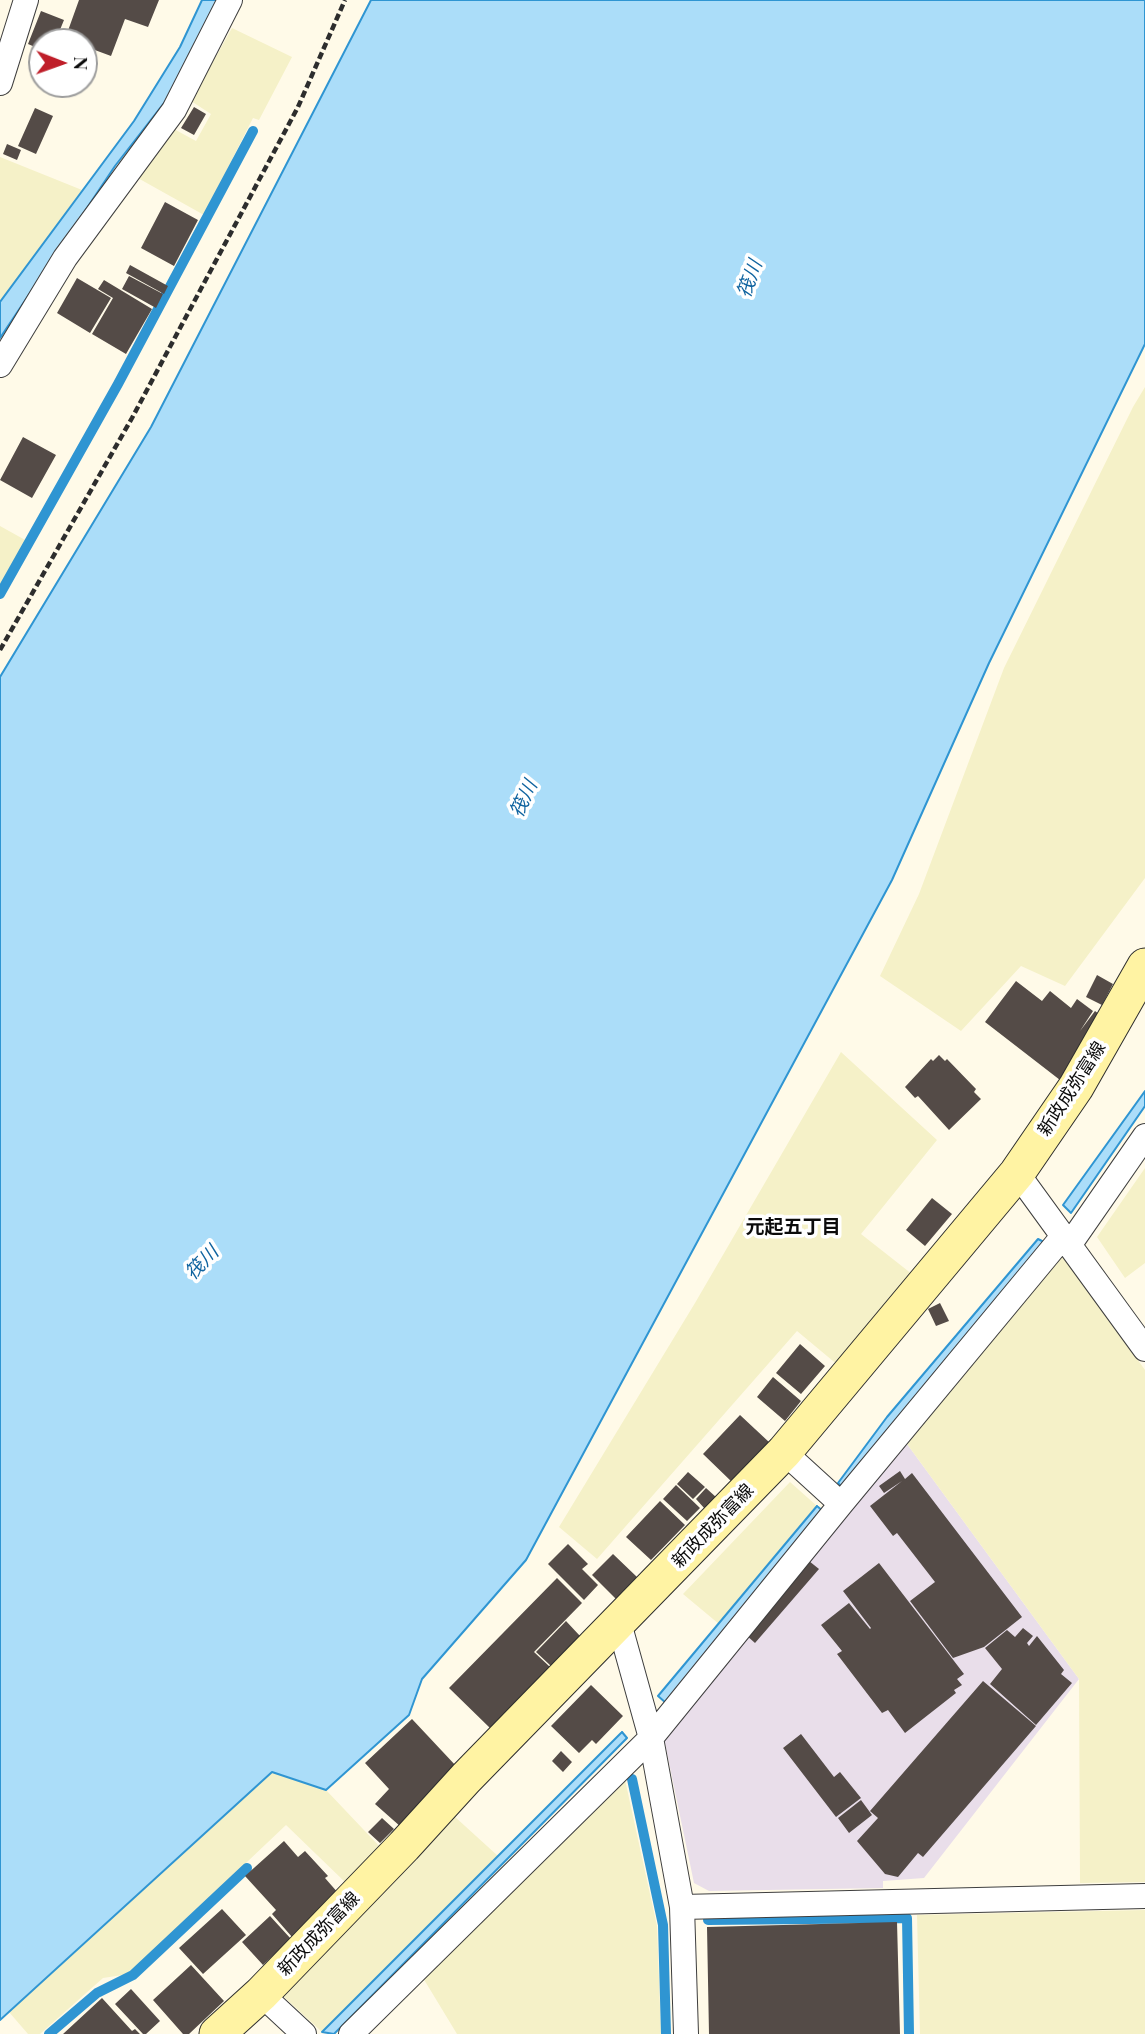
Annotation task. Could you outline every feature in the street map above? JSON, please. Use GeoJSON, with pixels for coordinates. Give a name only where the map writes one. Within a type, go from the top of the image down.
{"type":"FeatureCollection","features":[{"type":"Feature","properties":{"kind":"main road","name":"新政成弥富線"},"geometry":{"type":"LineString","coordinates":[[217,2034],[261,1994],[466,1778],[784,1452],[1017,1173],[1076,1087],[1145,966]]}},
{"type":"Feature","properties":{"kind":"street"},"geometry":{"type":"LineString","coordinates":[[0,83],[26,0]]}},
{"type":"Feature","properties":{"kind":"street"},"geometry":{"type":"LineString","coordinates":[[2,358],[65,258],[174,110],[230,0]]}},
{"type":"Feature","properties":{"kind":"street"},"geometry":{"type":"LineString","coordinates":[[351,2034],[651,1738],[841,1504],[1067,1240],[1145,1136]]}},
{"type":"Feature","properties":{"kind":"street"},"geometry":{"type":"LineString","coordinates":[[1017,1173],[1145,1349]]}},
{"type":"Feature","properties":{"kind":"street"},"geometry":{"type":"LineString","coordinates":[[784,1452],[841,1504]]}},
{"type":"Feature","properties":{"kind":"street"},"geometry":{"type":"LineString","coordinates":[[619,1623],[651,1738],[682,1907],[685,2034]]}},
{"type":"Feature","properties":{"kind":"street"},"geometry":{"type":"LineString","coordinates":[[682,1907],[1145,1896]]}},
{"type":"Feature","properties":{"kind":"street"},"geometry":{"type":"LineString","coordinates":[[261,1994],[304,2034]]}},
{"type":"Feature","properties":{"kind":"path"},"geometry":{"type":"LineString","coordinates":[[0,650],[132,418],[285,131],[345,0]]}},
{"type":"Feature","properties":{"kind":"shaded area"},"geometry":{"type":"Polygon","coordinates":[[[232,28],[292,57],[259,120],[253,118],[204,215],[136,177],[172,128],[196,141],[211,114],[191,101],[232,28]]]}},
{"type":"Feature","properties":{"kind":"shaded area"},"geometry":{"type":"Polygon","coordinates":[[[0,157],[82,190],[0,302],[0,157]]]}},
{"type":"Feature","properties":{"kind":"shaded area"},"geometry":{"type":"Polygon","coordinates":[[[1145,387],[1145,878],[1065,986],[1021,966],[961,1031],[880,976],[919,894],[1004,668],[1145,387]]]}},
{"type":"Feature","properties":{"kind":"shaded area"},"geometry":{"type":"Polygon","coordinates":[[[0,526],[27,541],[0,587],[0,526]]]}},
{"type":"Feature","properties":{"kind":"shaded area"},"geometry":{"type":"Polygon","coordinates":[[[841,1052],[937,1140],[861,1234],[917,1278],[839,1366],[797,1331],[597,1559],[559,1527],[695,1303],[841,1052]]]}},
{"type":"Feature","properties":{"kind":"shaded area"},"geometry":{"type":"Polygon","coordinates":[[[1145,1168],[1145,1263],[1125,1278],[1097,1237],[1145,1168]]]}},
{"type":"Feature","properties":{"kind":"shaded area"},"geometry":{"type":"Polygon","coordinates":[[[1061,1252],[1145,1370],[1145,1882],[1080,1883],[1079,1679],[907,1444],[1061,1252]]]}},
{"type":"Feature","properties":{"kind":"shaded area"},"geometry":{"type":"Polygon","coordinates":[[[907,1444],[1079,1679],[924,1878],[883,1881],[883,1888],[709,1891],[694,1883],[663,1734],[907,1444]]]}},
{"type":"Feature","properties":{"kind":"shaded area"},"geometry":{"type":"Polygon","coordinates":[[[790,1482],[817,1506],[719,1624],[683,1594],[790,1482]]]}},
{"type":"Feature","properties":{"kind":"shaded area"},"geometry":{"type":"Polygon","coordinates":[[[272,1772],[326,1790],[381,1848],[346,1883],[286,1825],[129,1974],[103,1978],[40,2034],[28,2034],[9,2012],[272,1772]]]}},
{"type":"Feature","properties":{"kind":"shaded area"},"geometry":{"type":"Polygon","coordinates":[[[624,1775],[657,1926],[661,2034],[457,2034],[420,1973],[624,1775]]]}},
{"type":"Feature","properties":{"kind":"shaded area"},"geometry":{"type":"Polygon","coordinates":[[[454,1816],[498,1856],[322,2032],[283,1996],[454,1816]]]}},
{"type":"Feature","properties":{"kind":"shaded area"},"geometry":{"type":"Polygon","coordinates":[[[1145,1910],[1145,2034],[920,2034],[917,1915],[1145,1910]]]}},
{"type":"Feature","properties":{"kind":"water"},"geometry":{"type":"Polygon","coordinates":[[[202,0],[218,0],[171,94],[115,166],[0,338],[0,302],[134,121],[180,47],[202,0]]]}},
{"type":"Feature","properties":{"kind":"water","name":"筏川"},"geometry":{"type":"Polygon","coordinates":[[[371,0],[1145,0],[1145,344],[989,663],[892,880],[526,1560],[422,1679],[409,1715],[326,1790],[272,1772],[0,2020],[0,677],[151,427],[371,0]]]}},
{"type":"Feature","properties":{"kind":"water"},"geometry":{"type":"Polygon","coordinates":[[[1145,1091],[1145,1106],[1071,1213],[1063,1205],[1145,1091]]]}},
{"type":"Feature","properties":{"kind":"water"},"geometry":{"type":"Polygon","coordinates":[[[1038,1239],[1044,1242],[844,1489],[838,1483],[887,1417],[1038,1239]]]}},
{"type":"Feature","properties":{"kind":"water"},"geometry":{"type":"Polygon","coordinates":[[[817,1506],[825,1513],[666,1703],[658,1696],[817,1506]]]}},
{"type":"Feature","properties":{"kind":"water"},"geometry":{"type":"Polygon","coordinates":[[[622,1732],[627,1738],[334,2034],[322,2032],[622,1732]]]}},
{"type":"Feature","properties":{"kind":"building"},"geometry":{"type":"Polygon","coordinates":[[[79,0],[159,0],[148,27],[125,19],[111,56],[98,51],[98,28],[69,28],[79,0]]]}},
{"type":"Feature","properties":{"kind":"building"},"geometry":{"type":"Polygon","coordinates":[[[41,11],[64,20],[61,28],[34,28],[41,11]]]}},
{"type":"Feature","properties":{"kind":"building"},"geometry":{"type":"Polygon","coordinates":[[[194,107],[206,114],[194,135],[181,128],[194,107]]]}},
{"type":"Feature","properties":{"kind":"building"},"geometry":{"type":"Polygon","coordinates":[[[35,108],[53,116],[36,154],[18,146],[35,108]]]}},
{"type":"Feature","properties":{"kind":"building"},"geometry":{"type":"Polygon","coordinates":[[[7,144],[21,150],[17,160],[3,154],[7,144]]]}},
{"type":"Feature","properties":{"kind":"building"},"geometry":{"type":"Polygon","coordinates":[[[165,202],[198,220],[174,266],[141,248],[165,202]]]}},
{"type":"Feature","properties":{"kind":"building"},"geometry":{"type":"Polygon","coordinates":[[[130,265],[168,286],[164,294],[126,273],[130,265]]]}},
{"type":"Feature","properties":{"kind":"building"},"geometry":{"type":"Polygon","coordinates":[[[129,276],[163,294],[156,308],[122,289],[129,276]]]}},
{"type":"Feature","properties":{"kind":"building"},"geometry":{"type":"Polygon","coordinates":[[[77,278],[111,298],[90,333],[57,313],[77,278]]]}},
{"type":"Feature","properties":{"kind":"building"},"geometry":{"type":"Polygon","coordinates":[[[104,280],[152,309],[126,354],[92,334],[113,298],[98,289],[104,280]]]}},
{"type":"Feature","properties":{"kind":"building"},"geometry":{"type":"Polygon","coordinates":[[[23,437],[56,455],[32,498],[0,480],[23,437]]]}},
{"type":"Feature","properties":{"kind":"building"},"geometry":{"type":"Polygon","coordinates":[[[1097,975],[1113,984],[1102,1005],[1086,997],[1097,975]]]}},
{"type":"Feature","properties":{"kind":"building"},"geometry":{"type":"Polygon","coordinates":[[[1016,981],[1042,1001],[1050,991],[1071,1008],[1077,999],[1093,1011],[1080,1031],[1095,1011],[1104,1018],[1060,1080],[985,1022],[1016,981]]]}},
{"type":"Feature","properties":{"kind":"building"},"geometry":{"type":"Polygon","coordinates":[[[939,1055],[945,1061],[947,1059],[976,1089],[974,1092],[981,1099],[949,1130],[918,1096],[915,1098],[905,1087],[931,1059],[933,1061],[939,1055]]]}},
{"type":"Feature","properties":{"kind":"building"},"geometry":{"type":"Polygon","coordinates":[[[932,1198],[952,1214],[925,1246],[906,1230],[932,1198]]]}},
{"type":"Feature","properties":{"kind":"building"},"geometry":{"type":"Polygon","coordinates":[[[940,1303],[949,1321],[936,1326],[928,1309],[940,1303]]]}},
{"type":"Feature","properties":{"kind":"building"},"geometry":{"type":"Polygon","coordinates":[[[800,1344],[825,1366],[801,1394],[776,1373],[800,1344]]]}},
{"type":"Feature","properties":{"kind":"building"},"geometry":{"type":"Polygon","coordinates":[[[773,1377],[801,1401],[785,1421],[757,1397],[773,1377]]]}},
{"type":"Feature","properties":{"kind":"building"},"geometry":{"type":"Polygon","coordinates":[[[740,1415],[770,1443],[733,1483],[703,1454],[740,1415]]]}},
{"type":"Feature","properties":{"kind":"building"},"geometry":{"type":"Polygon","coordinates":[[[900,1471],[905,1479],[912,1473],[1022,1617],[984,1647],[953,1658],[910,1601],[935,1582],[897,1533],[893,1536],[870,1506],[902,1481],[884,1493],[879,1486],[900,1471]]]}},
{"type":"Feature","properties":{"kind":"building"},"geometry":{"type":"Polygon","coordinates":[[[688,1472],[705,1487],[693,1499],[677,1484],[688,1472]]]}},
{"type":"Feature","properties":{"kind":"building"},"geometry":{"type":"Polygon","coordinates":[[[676,1485],[700,1508],[687,1521],[663,1499],[676,1485]]]}},
{"type":"Feature","properties":{"kind":"building"},"geometry":{"type":"Polygon","coordinates":[[[706,1488],[717,1498],[705,1509],[696,1499],[706,1488]]]}},
{"type":"Feature","properties":{"kind":"building"},"geometry":{"type":"Polygon","coordinates":[[[660,1501],[685,1525],[651,1560],[626,1537],[660,1501]]]}},
{"type":"Feature","properties":{"kind":"building"},"geometry":{"type":"Polygon","coordinates":[[[568,1544],[588,1564],[582,1569],[598,1585],[584,1600],[548,1564],[568,1544]]]}},
{"type":"Feature","properties":{"kind":"building"},"geometry":{"type":"Polygon","coordinates":[[[613,1554],[637,1577],[616,1599],[592,1575],[613,1554]]]}},
{"type":"Feature","properties":{"kind":"building"},"geometry":{"type":"Polygon","coordinates":[[[809,1561],[819,1569],[755,1643],[746,1635],[809,1561]]]}},
{"type":"Feature","properties":{"kind":"building"},"geometry":{"type":"Polygon","coordinates":[[[879,1563],[964,1674],[957,1679],[962,1685],[954,1690],[956,1693],[905,1733],[888,1710],[882,1713],[837,1654],[842,1651],[821,1625],[849,1603],[871,1628],[843,1591],[879,1563]]]}},
{"type":"Feature","properties":{"kind":"building"},"geometry":{"type":"Polygon","coordinates":[[[557,1578],[582,1603],[534,1652],[550,1667],[490,1728],[449,1688],[557,1578]]]}},
{"type":"Feature","properties":{"kind":"building"},"geometry":{"type":"Polygon","coordinates":[[[566,1621],[580,1636],[551,1666],[536,1652],[566,1621]]]}},
{"type":"Feature","properties":{"kind":"building"},"geometry":{"type":"Polygon","coordinates":[[[1023,1628],[1033,1636],[1027,1643],[1029,1646],[1037,1636],[1064,1670],[1061,1674],[1072,1683],[1036,1725],[990,1684],[1002,1669],[985,1648],[1007,1630],[1015,1637],[1023,1628]]]}},
{"type":"Feature","properties":{"kind":"building"},"geometry":{"type":"Polygon","coordinates":[[[983,1681],[1036,1726],[923,1857],[918,1853],[898,1877],[885,1874],[857,1841],[878,1818],[870,1811],[983,1681]]]}},
{"type":"Feature","properties":{"kind":"building"},"geometry":{"type":"Polygon","coordinates":[[[591,1685],[623,1716],[596,1744],[592,1740],[579,1753],[551,1726],[591,1685]]]}},
{"type":"Feature","properties":{"kind":"building"},"geometry":{"type":"Polygon","coordinates":[[[412,1719],[457,1767],[401,1827],[375,1804],[389,1789],[365,1763],[412,1719]]]}},
{"type":"Feature","properties":{"kind":"building"},"geometry":{"type":"Polygon","coordinates":[[[801,1734],[834,1777],[840,1772],[861,1798],[836,1817],[783,1748],[801,1734]]]}},
{"type":"Feature","properties":{"kind":"building"},"geometry":{"type":"Polygon","coordinates":[[[561,1751],[572,1762],[563,1772],[552,1761],[561,1751]]]}},
{"type":"Feature","properties":{"kind":"building"},"geometry":{"type":"Polygon","coordinates":[[[861,1800],[872,1815],[849,1833],[838,1818],[861,1800]]]}},
{"type":"Feature","properties":{"kind":"building"},"geometry":{"type":"Polygon","coordinates":[[[382,1818],[394,1829],[380,1843],[368,1832],[382,1818]]]}},
{"type":"Feature","properties":{"kind":"building"},"geometry":{"type":"Polygon","coordinates":[[[284,1841],[298,1857],[305,1851],[328,1876],[325,1878],[339,1894],[292,1937],[272,1914],[276,1910],[245,1876],[284,1841]]]}},
{"type":"Feature","properties":{"kind":"building"},"geometry":{"type":"Polygon","coordinates":[[[222,1909],[246,1935],[203,1974],[179,1948],[222,1909]]]}},
{"type":"Feature","properties":{"kind":"building"},"geometry":{"type":"Polygon","coordinates":[[[270,1916],[291,1939],[263,1965],[242,1942],[270,1916]]]}},
{"type":"Feature","properties":{"kind":"building"},"geometry":{"type":"Polygon","coordinates":[[[897,1922],[900,2034],[709,2034],[707,1927],[897,1922]]]}},
{"type":"Feature","properties":{"kind":"building"},"geometry":{"type":"Polygon","coordinates":[[[191,1965],[224,2001],[189,2034],[183,2034],[153,2000],[191,1965]]]}},
{"type":"Feature","properties":{"kind":"building"},"geometry":{"type":"Polygon","coordinates":[[[131,1989],[160,2021],[146,2034],[115,2004],[131,1989]]]}},
{"type":"Feature","properties":{"kind":"building"},"geometry":{"type":"Polygon","coordinates":[[[102,1998],[132,2031],[135,2029],[140,2034],[63,2034],[102,1998]]]}},
{"type":"Feature","properties":{"kind":"waterway"},"geometry":{"type":"LineString","coordinates":[[0,594],[118,384],[253,131]]}},
{"type":"Feature","properties":{"kind":"waterway"},"geometry":{"type":"LineString","coordinates":[[632,1779],[663,1925],[666,2034]]}},
{"type":"Feature","properties":{"kind":"waterway"},"geometry":{"type":"LineString","coordinates":[[49,2034],[97,1993],[133,1975],[247,1868]]}},
{"type":"Feature","properties":{"kind":"waterway"},"geometry":{"type":"LineString","coordinates":[[708,1920],[907,1918],[909,2034]]}},
{"type":"Feature","properties":{"kind":"district","name":"元起五丁目"},"geometry":{"type":"Point","coordinates":[793,1227]}}]}
